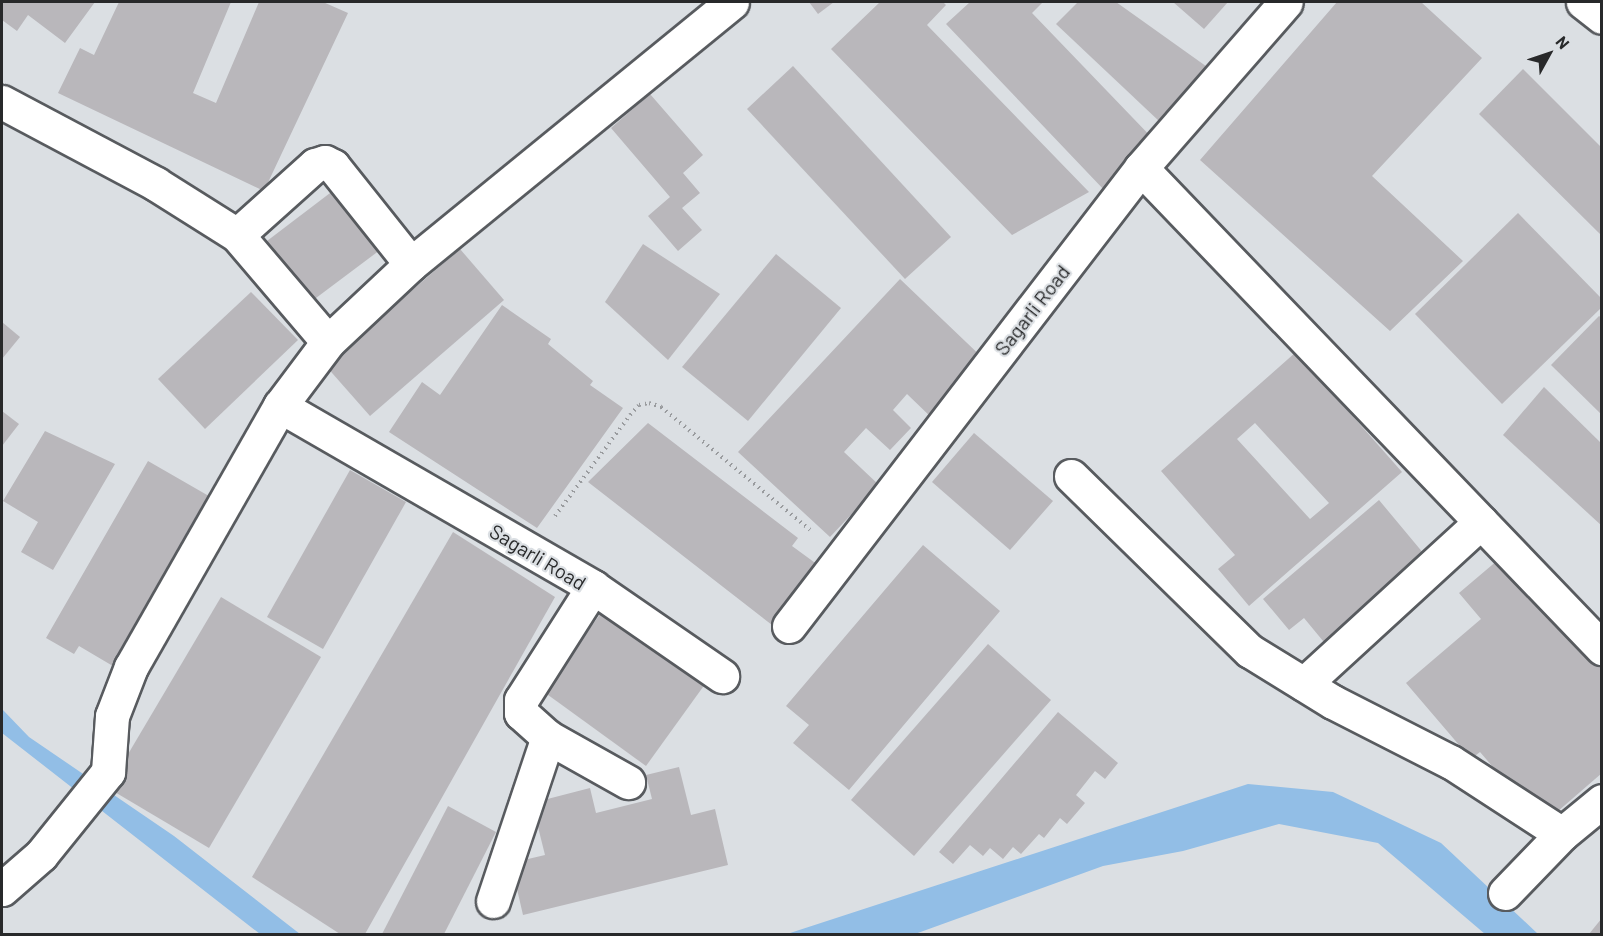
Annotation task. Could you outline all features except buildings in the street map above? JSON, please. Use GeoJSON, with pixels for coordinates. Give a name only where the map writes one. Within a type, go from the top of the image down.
{"type":"FeatureCollection","features":[{"type":"Feature","properties":{"kind":"street"},"geometry":{"type":"LineString","coordinates":[[2,889],[41,855],[108,772],[112,716],[131,668],[280,406],[328,342],[411,264],[732,2]]}},
{"type":"Feature","properties":{"kind":"street","name":"Sagarli Road"},"geometry":{"type":"LineString","coordinates":[[789,626],[1142,168],[1286,2]]}},
{"type":"Feature","properties":{"kind":"street"},"geometry":{"type":"LineString","coordinates":[[1583,2],[1602,17]]}},
{"type":"Feature","properties":{"kind":"street"},"geometry":{"type":"LineString","coordinates":[[2,102],[156,184],[237,234],[328,342]]}},
{"type":"Feature","properties":{"kind":"street"},"geometry":{"type":"LineString","coordinates":[[237,234],[315,165],[325,162],[333,166],[411,264]]}},
{"type":"Feature","properties":{"kind":"street"},"geometry":{"type":"LineString","coordinates":[[1142,168],[1602,648]]}},
{"type":"Feature","properties":{"kind":"street","name":"Sagarli Road"},"geometry":{"type":"LineString","coordinates":[[280,406],[593,587],[521,700],[522,713],[529,723],[548,737],[628,782]]}},
{"type":"Feature","properties":{"kind":"street"},"geometry":{"type":"LineString","coordinates":[[1071,476],[1250,651],[1304,684],[1451,762],[1562,834]]}},
{"type":"Feature","properties":{"kind":"street"},"geometry":{"type":"LineString","coordinates":[[1304,684],[1481,522]]}},
{"type":"Feature","properties":{"kind":"street"},"geometry":{"type":"LineString","coordinates":[[593,587],[722,676]]}},
{"type":"Feature","properties":{"kind":"street"},"geometry":{"type":"LineString","coordinates":[[492,901],[548,737]]}},
{"type":"Feature","properties":{"kind":"street"},"geometry":{"type":"LineString","coordinates":[[1504,893],[1562,834],[1602,801]]}},
{"type":"Feature","properties":{"kind":"path"},"geometry":{"type":"LineString","coordinates":[[529,550],[630,415],[639,405],[649,403],[661,407],[843,556]]}},
{"type":"Feature","properties":{"kind":"water"},"geometry":{"type":"Polygon","coordinates":[[[2,709],[29,737],[174,836],[300,934],[260,934],[2,733],[2,709]]]}},
{"type":"Feature","properties":{"kind":"water"},"geometry":{"type":"Polygon","coordinates":[[[1248,784],[1333,792],[1441,843],[1538,934],[1485,934],[1378,843],[1279,824],[1183,851],[1103,866],[915,934],[787,934],[1248,784]]]}}]}
